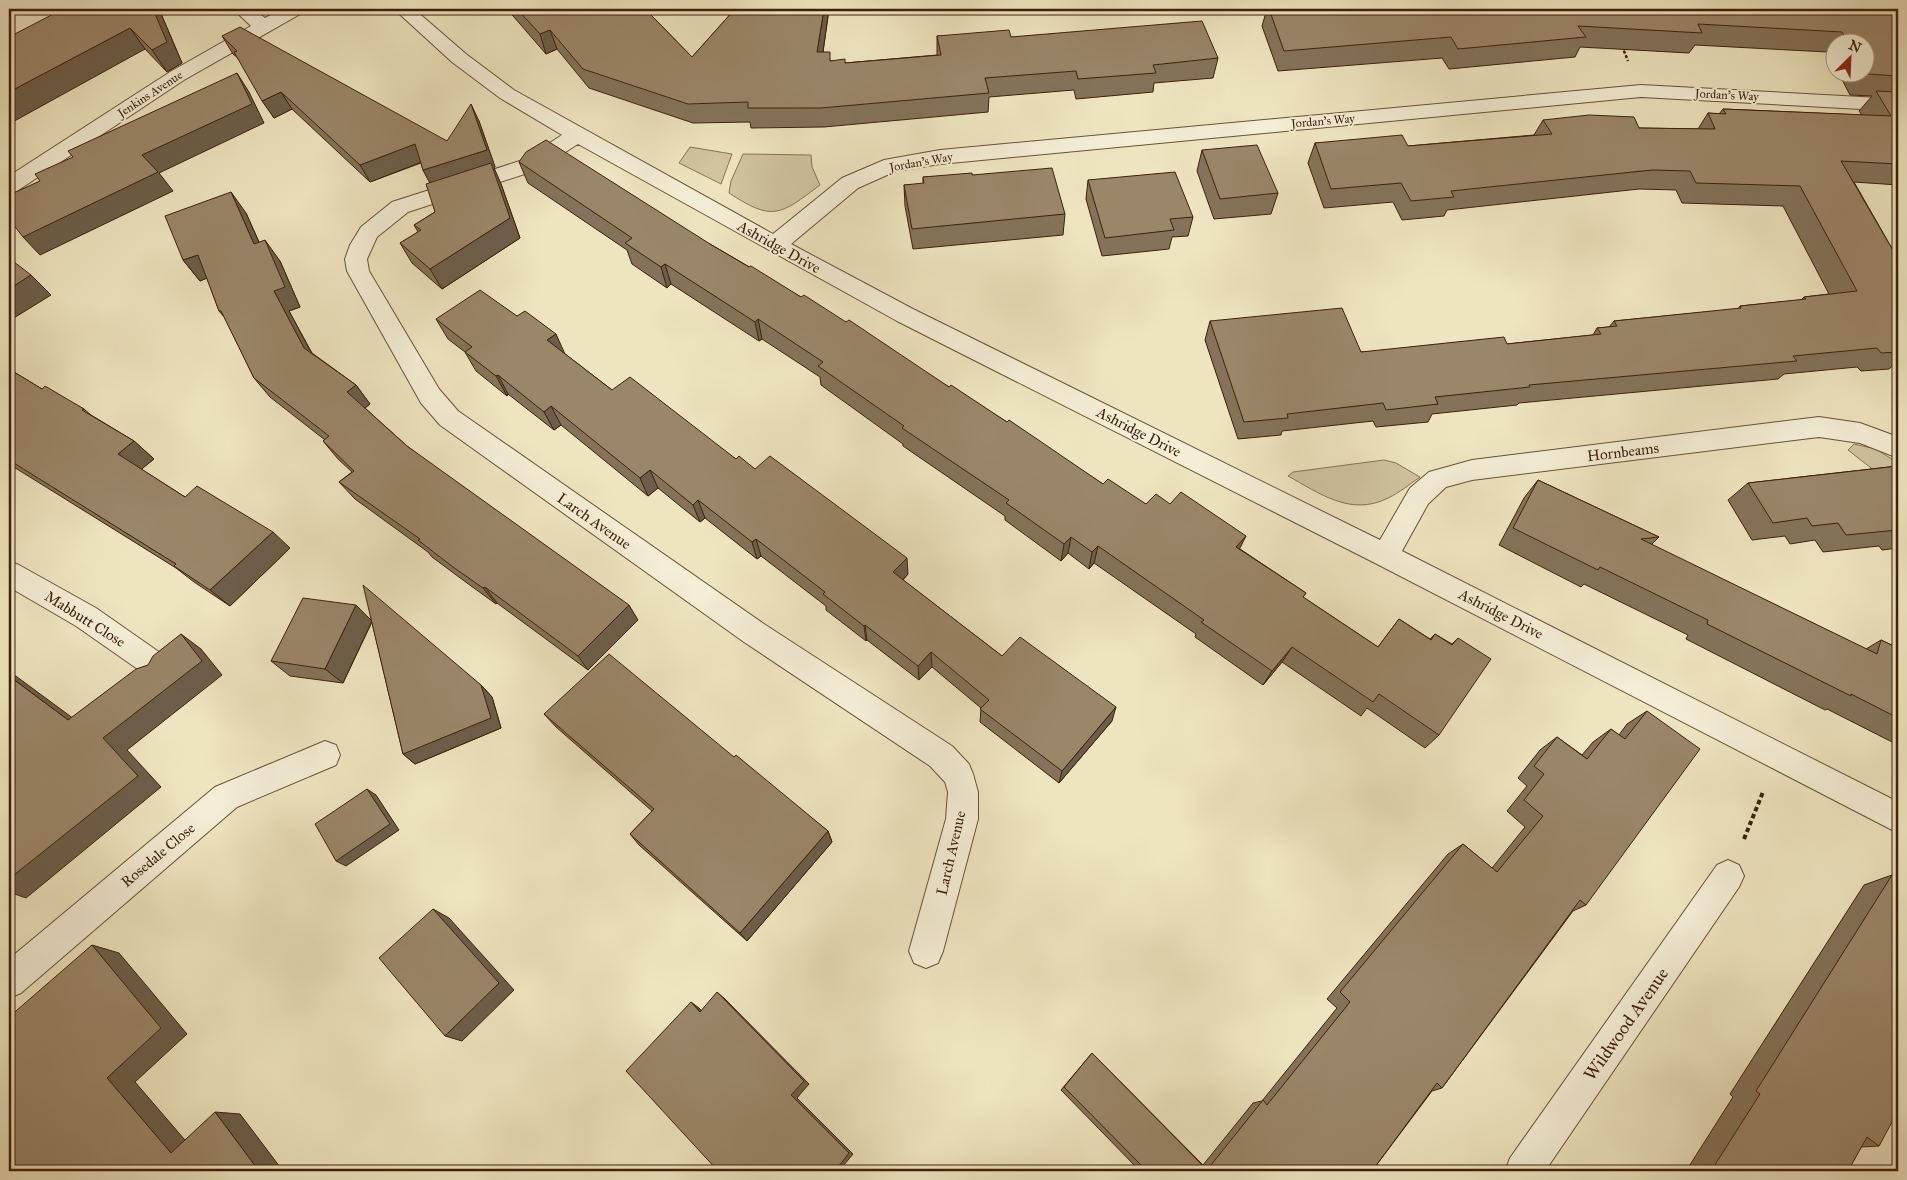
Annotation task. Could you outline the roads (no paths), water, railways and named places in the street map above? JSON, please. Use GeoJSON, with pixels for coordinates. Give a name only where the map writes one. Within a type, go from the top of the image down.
{"type":"FeatureCollection","features":[{"type":"Feature","properties":{"kind":"street"},"geometry":{"type":"LineString","coordinates":[[242,9],[263,26]]}},
{"type":"Feature","properties":{"kind":"street","name":"Jenkins Avenue"},"geometry":{"type":"LineString","coordinates":[[9,186],[177,76],[295,9]]}},
{"type":"Feature","properties":{"kind":"street","name":"Ashridge Drive"},"geometry":{"type":"LineString","coordinates":[[402,9],[459,58],[507,94],[775,245],[905,315],[1385,555],[1898,818]]}},
{"type":"Feature","properties":{"kind":"street","name":"Jordan's Way"},"geometry":{"type":"LineString","coordinates":[[775,245],[850,183],[891,165],[950,156],[1641,91],[1898,105]]}},
{"type":"Feature","properties":{"kind":"street","name":"Larch Avenue"},"geometry":{"type":"LineString","coordinates":[[577,135],[530,165],[400,206],[369,232],[356,258],[358,271],[430,396],[449,418],[754,633],[940,756],[958,774],[963,792],[962,819],[926,951]]}},
{"type":"Feature","properties":{"kind":"street","name":"Hornbeams"},"geometry":{"type":"LineString","coordinates":[[1385,555],[1420,496],[1438,479],[1472,470],[1819,427],[1861,433],[1879,438],[1898,448]]}},
{"type":"Feature","properties":{"kind":"street","name":"Mabbutt Close"},"geometry":{"type":"LineString","coordinates":[[9,573],[86,617],[159,668]]}},
{"type":"Feature","properties":{"kind":"street","name":"Rosedale Close"},"geometry":{"type":"LineString","coordinates":[[9,981],[226,798],[324,755]]}},
{"type":"Feature","properties":{"kind":"street","name":"Wildwood Avenue"},"geometry":{"type":"LineString","coordinates":[[1524,1171],[1728,876]]}}]}
